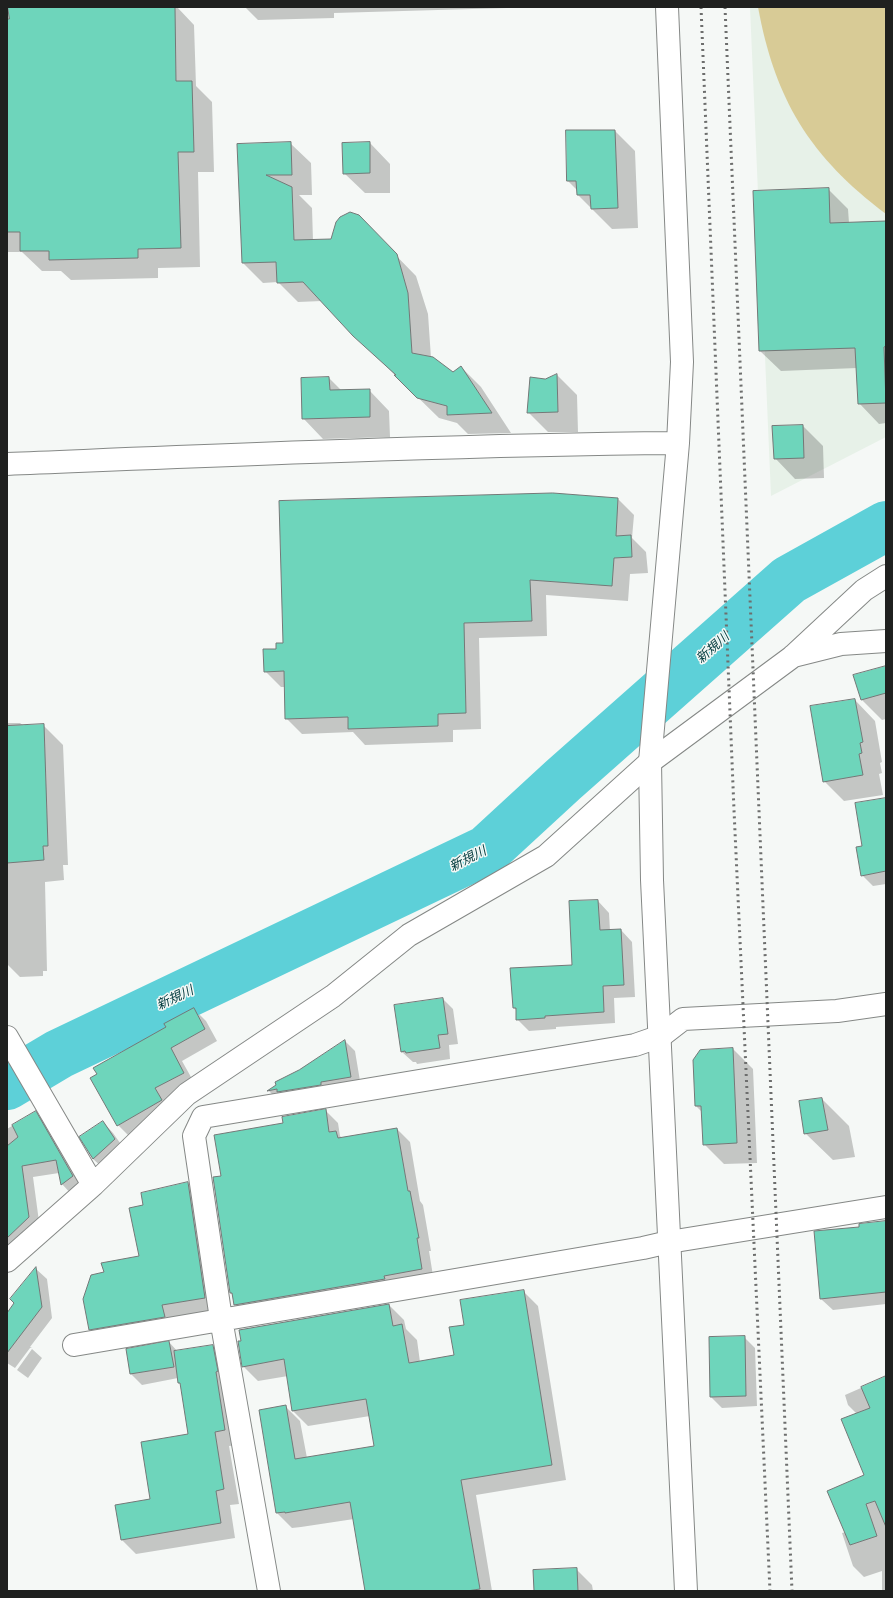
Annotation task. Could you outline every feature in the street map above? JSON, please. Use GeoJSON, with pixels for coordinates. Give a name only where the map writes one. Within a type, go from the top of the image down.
{"type":"FeatureCollection","features":[{"type":"Feature","properties":{"kind":"street"},"geometry":{"type":"LineString","coordinates":[[667,7],[682,362],[678,443],[650,762],[652,880],[686,1591]]}},
{"type":"Feature","properties":{"kind":"street"},"geometry":{"type":"LineString","coordinates":[[7,464],[218,455],[678,443]]}},
{"type":"Feature","properties":{"kind":"street"},"geometry":{"type":"LineString","coordinates":[[7,1261],[93,1185],[187,1094],[333,996],[409,935],[546,856],[650,762],[792,657],[864,590],[886,576]]}},
{"type":"Feature","properties":{"kind":"street"},"geometry":{"type":"LineString","coordinates":[[792,657],[841,644],[886,641]]}},
{"type":"Feature","properties":{"kind":"street"},"geometry":{"type":"LineString","coordinates":[[203,1117],[635,1045],[660,1036],[683,1019],[837,1011],[886,1004]]}},
{"type":"Feature","properties":{"kind":"street"},"geometry":{"type":"LineString","coordinates":[[7,1037],[93,1185]]}},
{"type":"Feature","properties":{"kind":"street"},"geometry":{"type":"LineString","coordinates":[[187,1094],[203,1117]]}},
{"type":"Feature","properties":{"kind":"street"},"geometry":{"type":"LineString","coordinates":[[203,1117],[194,1136],[221,1319],[269,1591]]}},
{"type":"Feature","properties":{"kind":"street"},"geometry":{"type":"LineString","coordinates":[[74,1345],[628,1251],[669,1242],[886,1207]]}},
{"type":"Feature","properties":{"kind":"shaded area"},"geometry":{"type":"Polygon","coordinates":[[[750,7],[886,7],[886,437],[771,496],[750,7]]]}},
{"type":"Feature","properties":{"kind":"shaded area"},"geometry":{"type":"Polygon","coordinates":[[[758,7],[886,7],[886,214],[859,193],[836,171],[800,124],[774,71],[765,40],[758,7]]]}},
{"type":"Feature","properties":{"kind":"building"},"geometry":{"type":"Polygon","coordinates":[[[8,7],[175,7],[176,81],[192,81],[194,152],[178,152],[181,248],[138,249],[138,258],[49,260],[49,251],[20,251],[20,232],[7,232],[8,7]]]}},
{"type":"Feature","properties":{"kind":"building"},"geometry":{"type":"Polygon","coordinates":[[[566,130],[615,130],[618,208],[591,209],[590,195],[577,195],[576,181],[567,181],[566,130]]]}},
{"type":"Feature","properties":{"kind":"building"},"geometry":{"type":"Polygon","coordinates":[[[291,142],[292,175],[266,175],[292,187],[294,240],[331,239],[336,222],[340,217],[350,212],[359,215],[397,254],[408,293],[412,353],[433,357],[453,372],[461,366],[492,413],[447,415],[447,406],[417,398],[394,375],[396,375],[353,336],[303,282],[277,283],[276,262],[242,263],[237,144],[291,142]]]}},
{"type":"Feature","properties":{"kind":"building"},"geometry":{"type":"Polygon","coordinates":[[[370,142],[370,173],[343,174],[342,143],[370,142]]]}},
{"type":"Feature","properties":{"kind":"building"},"geometry":{"type":"Polygon","coordinates":[[[829,188],[830,223],[886,221],[886,346],[884,347],[886,403],[858,404],[855,348],[759,351],[753,191],[829,188]]]}},
{"type":"Feature","properties":{"kind":"building"},"geometry":{"type":"Polygon","coordinates":[[[557,374],[558,412],[527,413],[530,377],[545,379],[557,374]]]}},
{"type":"Feature","properties":{"kind":"building"},"geometry":{"type":"Polygon","coordinates":[[[329,377],[330,390],[370,389],[370,417],[302,419],[301,378],[329,377]]]}},
{"type":"Feature","properties":{"kind":"building"},"geometry":{"type":"Polygon","coordinates":[[[803,425],[804,458],[774,459],[772,426],[803,425]]]}},
{"type":"Feature","properties":{"kind":"building"},"geometry":{"type":"Polygon","coordinates":[[[553,493],[618,498],[616,536],[631,535],[632,557],[614,558],[612,586],[530,580],[532,621],[464,623],[466,713],[438,714],[438,726],[348,729],[348,717],[285,719],[284,671],[264,672],[263,649],[276,649],[276,643],[283,643],[279,501],[553,493]]]}},
{"type":"Feature","properties":{"kind":"building"},"geometry":{"type":"Polygon","coordinates":[[[886,666],[886,693],[861,700],[853,675],[886,666]]]}},
{"type":"Feature","properties":{"kind":"building"},"geometry":{"type":"Polygon","coordinates":[[[855,699],[863,742],[860,743],[862,753],[859,754],[863,775],[823,782],[810,706],[855,699]]]}},
{"type":"Feature","properties":{"kind":"building"},"geometry":{"type":"Polygon","coordinates":[[[44,724],[48,846],[43,846],[44,860],[7,863],[7,726],[44,724]]]}},
{"type":"Feature","properties":{"kind":"building"},"geometry":{"type":"Polygon","coordinates":[[[886,798],[886,871],[861,876],[856,847],[862,846],[855,803],[886,798]]]}},
{"type":"Feature","properties":{"kind":"building"},"geometry":{"type":"Polygon","coordinates":[[[598,900],[600,930],[621,929],[624,985],[603,986],[604,1012],[545,1016],[545,1018],[516,1020],[516,1008],[513,1008],[510,968],[572,965],[569,901],[598,900]]]}},
{"type":"Feature","properties":{"kind":"building"},"geometry":{"type":"Polygon","coordinates":[[[443,998],[448,1034],[438,1035],[440,1048],[406,1053],[405,1051],[401,1052],[394,1005],[443,998]]]}},
{"type":"Feature","properties":{"kind":"building"},"geometry":{"type":"Polygon","coordinates":[[[194,1008],[205,1029],[171,1048],[184,1073],[155,1088],[162,1100],[117,1126],[90,1078],[97,1074],[93,1068],[166,1027],[164,1024],[194,1008]]]}},
{"type":"Feature","properties":{"kind":"building"},"geometry":{"type":"Polygon","coordinates":[[[345,1040],[351,1077],[321,1082],[321,1085],[277,1092],[277,1089],[267,1091],[276,1085],[275,1082],[299,1070],[345,1040]]]}},
{"type":"Feature","properties":{"kind":"building"},"geometry":{"type":"Polygon","coordinates":[[[733,1048],[737,1143],[703,1145],[701,1106],[695,1106],[693,1060],[700,1050],[733,1048]]]}},
{"type":"Feature","properties":{"kind":"building"},"geometry":{"type":"Polygon","coordinates":[[[822,1098],[828,1130],[804,1134],[799,1101],[822,1098]]]}},
{"type":"Feature","properties":{"kind":"building"},"geometry":{"type":"Polygon","coordinates":[[[326,1109],[329,1132],[336,1131],[338,1138],[397,1128],[408,1191],[410,1191],[419,1238],[417,1238],[422,1269],[384,1276],[385,1279],[234,1305],[232,1293],[230,1293],[213,1177],[221,1176],[214,1135],[283,1123],[282,1117],[326,1109]]]}},
{"type":"Feature","properties":{"kind":"building"},"geometry":{"type":"Polygon","coordinates":[[[36,1111],[73,1176],[61,1185],[56,1160],[22,1166],[29,1217],[7,1238],[7,1146],[18,1137],[12,1125],[36,1111]]]}},
{"type":"Feature","properties":{"kind":"building"},"geometry":{"type":"Polygon","coordinates":[[[103,1121],[115,1139],[93,1159],[79,1137],[103,1121]]]}},
{"type":"Feature","properties":{"kind":"building"},"geometry":{"type":"Polygon","coordinates":[[[188,1182],[205,1298],[162,1305],[165,1317],[89,1330],[83,1299],[91,1275],[104,1272],[101,1263],[139,1256],[129,1208],[143,1205],[141,1193],[188,1182]]]}},
{"type":"Feature","properties":{"kind":"building"},"geometry":{"type":"Polygon","coordinates":[[[886,1221],[886,1292],[820,1299],[814,1231],[859,1227],[859,1224],[886,1221]]]}},
{"type":"Feature","properties":{"kind":"building"},"geometry":{"type":"Polygon","coordinates":[[[36,1267],[42,1307],[7,1353],[7,1313],[14,1303],[10,1299],[36,1267]]]}},
{"type":"Feature","properties":{"kind":"building"},"geometry":{"type":"Polygon","coordinates":[[[524,1290],[552,1465],[461,1480],[480,1589],[467,1591],[365,1591],[350,1502],[285,1513],[276,1513],[259,1410],[286,1405],[295,1459],[374,1446],[366,1399],[292,1411],[284,1359],[242,1367],[238,1341],[241,1341],[239,1330],[389,1304],[393,1326],[402,1324],[409,1363],[454,1355],[449,1327],[464,1325],[460,1300],[524,1290]]]}},
{"type":"Feature","properties":{"kind":"building"},"geometry":{"type":"Polygon","coordinates":[[[745,1336],[746,1396],[710,1397],[709,1337],[745,1336]]]}},
{"type":"Feature","properties":{"kind":"building"},"geometry":{"type":"Polygon","coordinates":[[[169,1341],[174,1367],[130,1374],[126,1349],[169,1341]]]}},
{"type":"Feature","properties":{"kind":"building"},"geometry":{"type":"Polygon","coordinates":[[[213,1345],[218,1371],[216,1372],[225,1430],[215,1432],[224,1489],[216,1491],[221,1523],[121,1540],[115,1505],[150,1499],[141,1442],[188,1434],[180,1383],[178,1383],[174,1351],[213,1345]]]}},
{"type":"Feature","properties":{"kind":"building"},"geometry":{"type":"Polygon","coordinates":[[[886,1376],[886,1527],[875,1501],[866,1504],[877,1536],[850,1545],[827,1491],[864,1475],[841,1419],[870,1408],[861,1387],[886,1376]]]}},
{"type":"Feature","properties":{"kind":"building"},"geometry":{"type":"Polygon","coordinates":[[[577,1568],[578,1591],[534,1591],[533,1570],[577,1568]]]}},
{"type":"Feature","properties":{"kind":"waterway","name":"新規川"},"geometry":{"type":"LineString","coordinates":[[7,1085],[59,1054],[487,850],[563,780],[789,580],[886,526]]}},
{"type":"Feature","properties":{"kind":"railway"},"geometry":{"type":"LineString","coordinates":[[701,7],[734,810],[770,1591]]}},
{"type":"Feature","properties":{"kind":"railway"},"geometry":{"type":"LineString","coordinates":[[725,7],[792,1591]]}}]}
